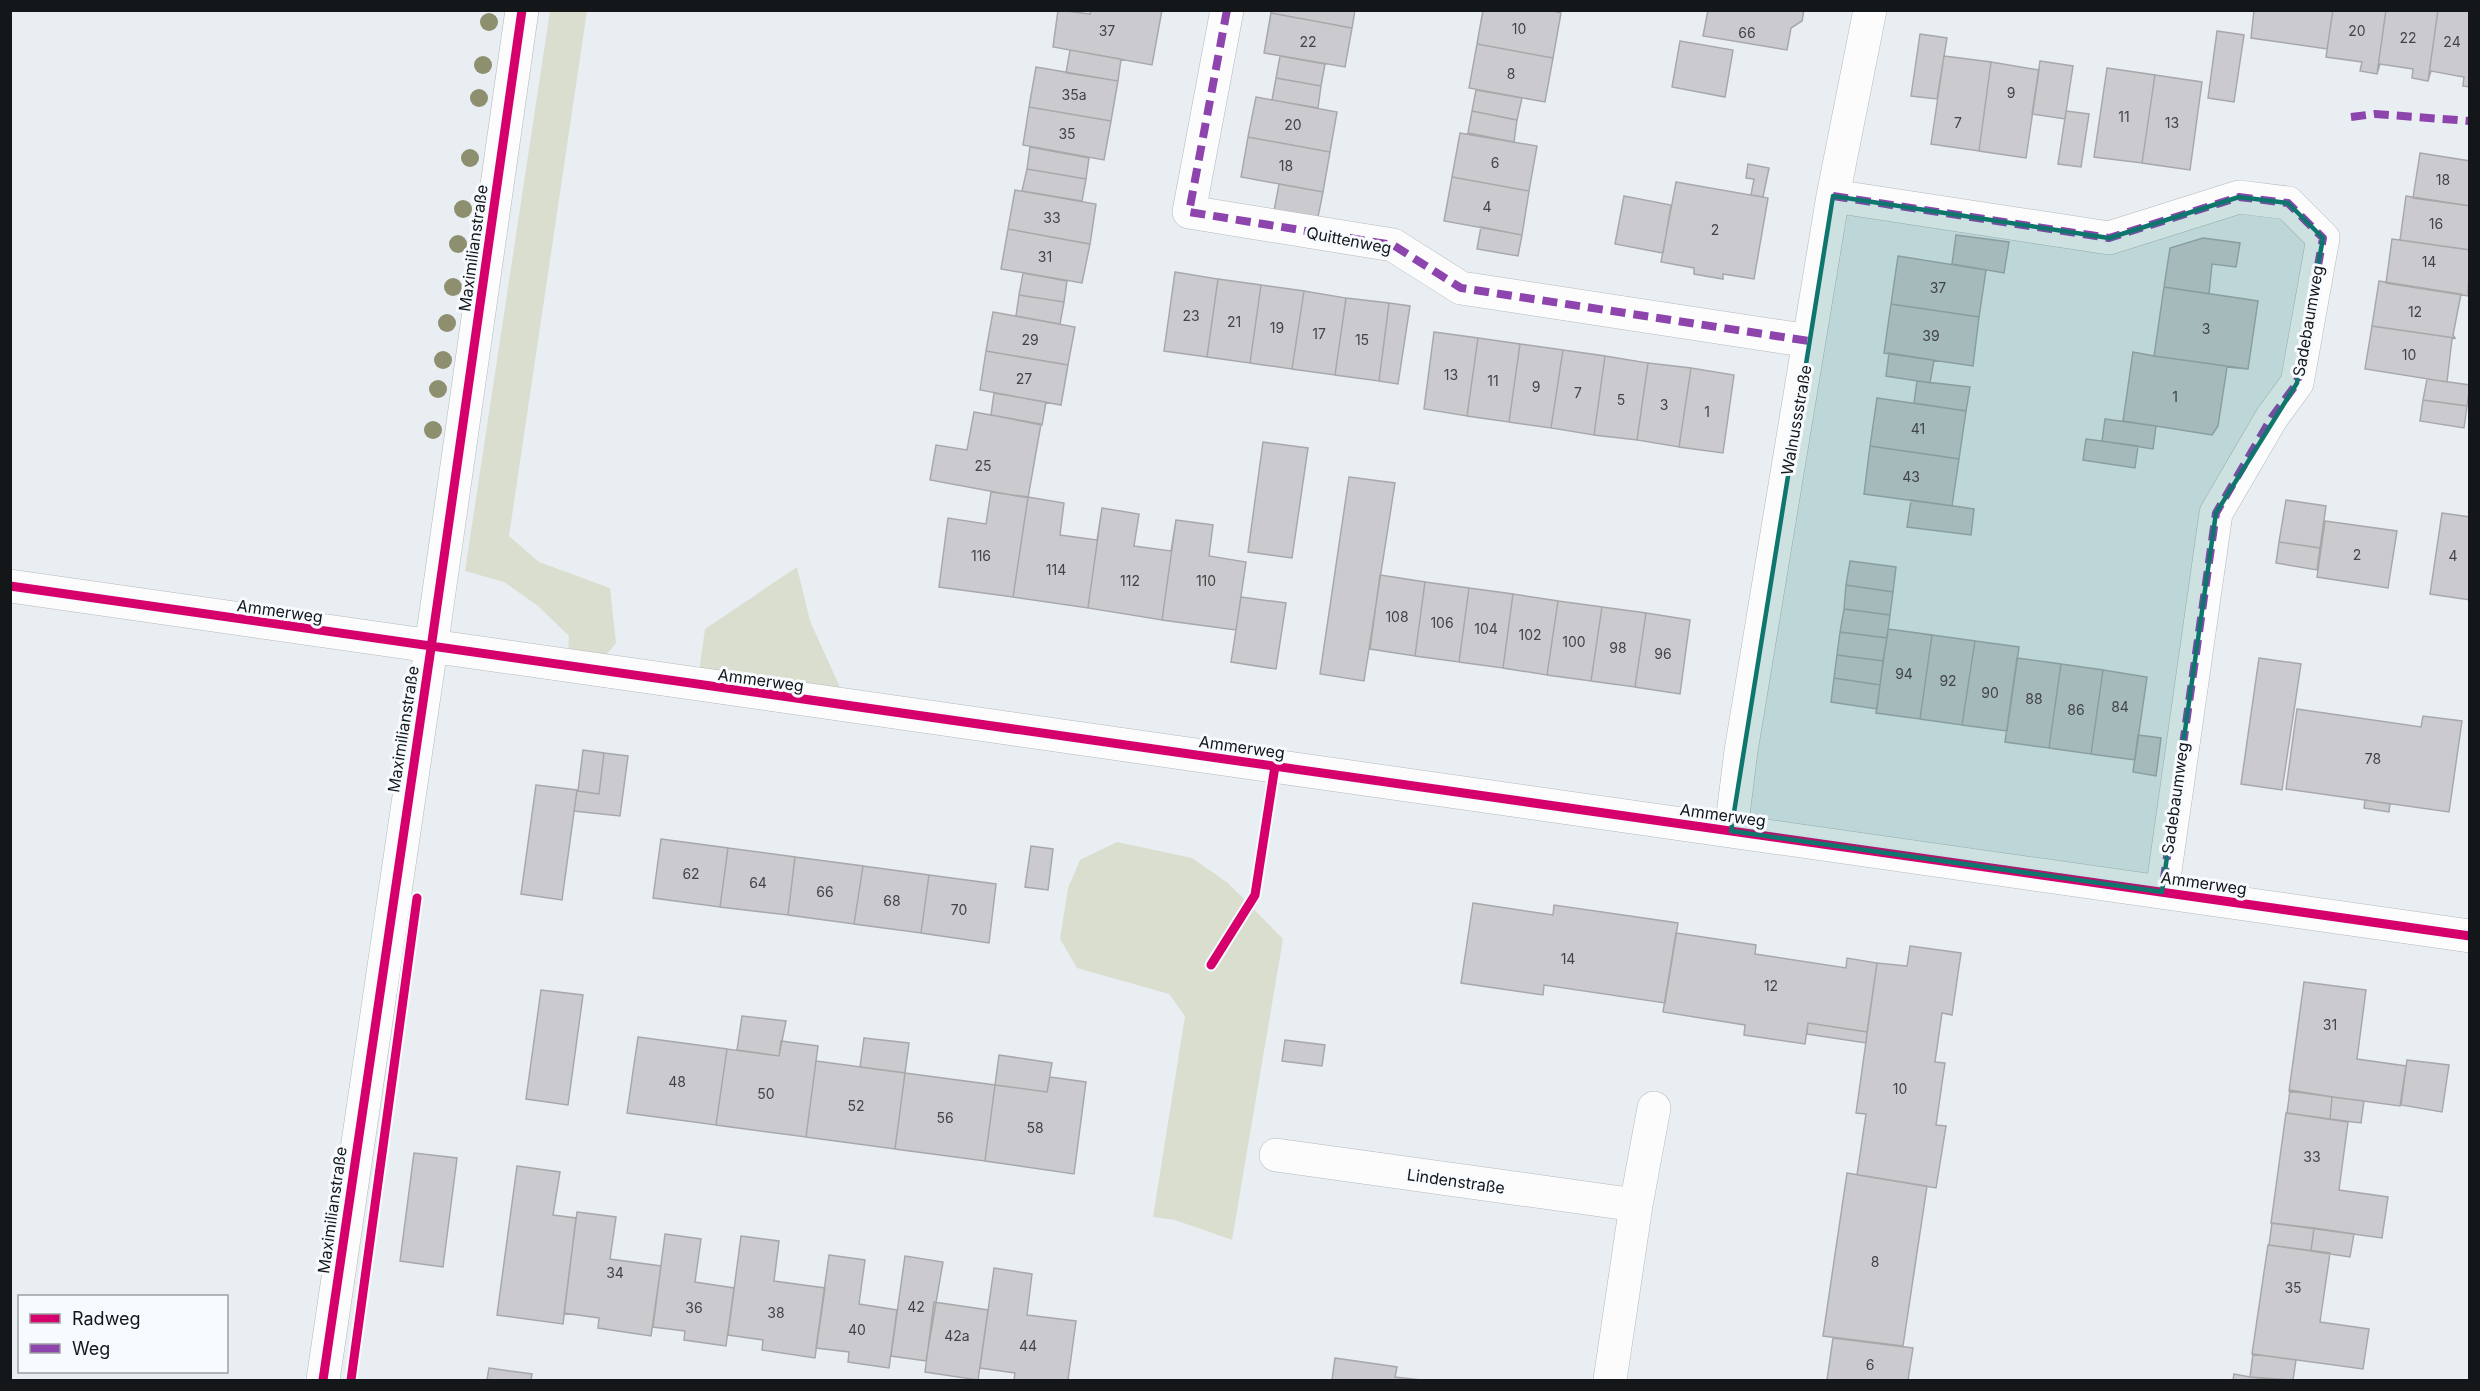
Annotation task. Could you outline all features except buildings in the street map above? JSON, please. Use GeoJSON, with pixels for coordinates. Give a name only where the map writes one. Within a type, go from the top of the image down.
{"type":"FeatureCollection","features":[{"type":"Feature","properties":{"kind":"street","name":"Maximilianstraße"},"geometry":{"type":"LineString","coordinates":[[323,1380],[522,10]]}},
{"type":"Feature","properties":{"kind":"street","name":"Quittenweg"},"geometry":{"type":"LineString","coordinates":[[1227,10],[1189,212],[1393,245],[1461,288],[1809,341]]}},
{"type":"Feature","properties":{"kind":"street","name":"Walnussstraße"},"geometry":{"type":"LineString","coordinates":[[1731,831],[1741,751],[1833,196],[1870,10]]}},
{"type":"Feature","properties":{"kind":"street","name":"Sadebaumweg"},"geometry":{"type":"LineString","coordinates":[[1833,196],[2109,238],[2239,197],[2288,203],[2323,238],[2297,383],[2272,417],[2216,513],[2162,892]]}},
{"type":"Feature","properties":{"kind":"street","name":"Ammerweg"},"geometry":{"type":"LineString","coordinates":[[10,586],[431,648],[2469,936]]}},
{"type":"Feature","properties":{"kind":"street"},"geometry":{"type":"LineString","coordinates":[[1610,1380],[1636,1205],[1654,1108]]}},
{"type":"Feature","properties":{"kind":"street","name":"Lindenstraße"},"geometry":{"type":"LineString","coordinates":[[1276,1155],[1636,1205]]}},
{"type":"Feature","properties":{"kind":"highlighted area"},"geometry":{"type":"Polygon","coordinates":[[[1833,196],[2109,238],[2239,197],[2288,203],[2323,238],[2297,383],[2216,513],[2162,892],[1731,831],[1833,196]]]}},
{"type":"Feature","properties":{"kind":"shaded area"},"geometry":{"type":"Polygon","coordinates":[[[550,11],[587,11],[509,536],[539,562],[610,588],[616,643],[603,659],[568,658],[569,636],[538,606],[504,582],[465,571],[550,11]]]}},
{"type":"Feature","properties":{"kind":"shaded area"},"geometry":{"type":"Polygon","coordinates":[[[797,567],[810,621],[843,694],[697,686],[705,629],[797,567]]]}},
{"type":"Feature","properties":{"kind":"shaded area"},"geometry":{"type":"Polygon","coordinates":[[[1117,842],[1192,858],[1228,883],[1283,939],[1232,1240],[1175,1220],[1153,1217],[1185,1016],[1169,994],[1077,968],[1060,939],[1068,888],[1080,860],[1117,842]]]}},
{"type":"Feature","properties":{"kind":"marked path"},"geometry":{"type":"LineString","coordinates":[[1227,10],[1189,212],[1393,245],[1461,288],[1809,341]]}},
{"type":"Feature","properties":{"kind":"marked path"},"geometry":{"type":"LineString","coordinates":[[2351,117],[2375,114],[2470,121]]}},
{"type":"Feature","properties":{"kind":"marked path"},"geometry":{"type":"LineString","coordinates":[[1833,196],[2109,238],[2239,197],[2288,203],[2323,238],[2297,383],[2272,417],[2216,513],[2162,892]]}},
{"type":"Feature","properties":{"kind":"cycle path"},"geometry":{"type":"LineString","coordinates":[[323,1380],[522,10]]}},
{"type":"Feature","properties":{"kind":"cycle path"},"geometry":{"type":"LineString","coordinates":[[10,586],[2470,936]]}},
{"type":"Feature","properties":{"kind":"cycle path"},"geometry":{"type":"LineString","coordinates":[[1211,965],[1255,895],[1275,766]]}},
{"type":"Feature","properties":{"kind":"cycle path"},"geometry":{"type":"LineString","coordinates":[[351,1380],[417,898]]}}]}
